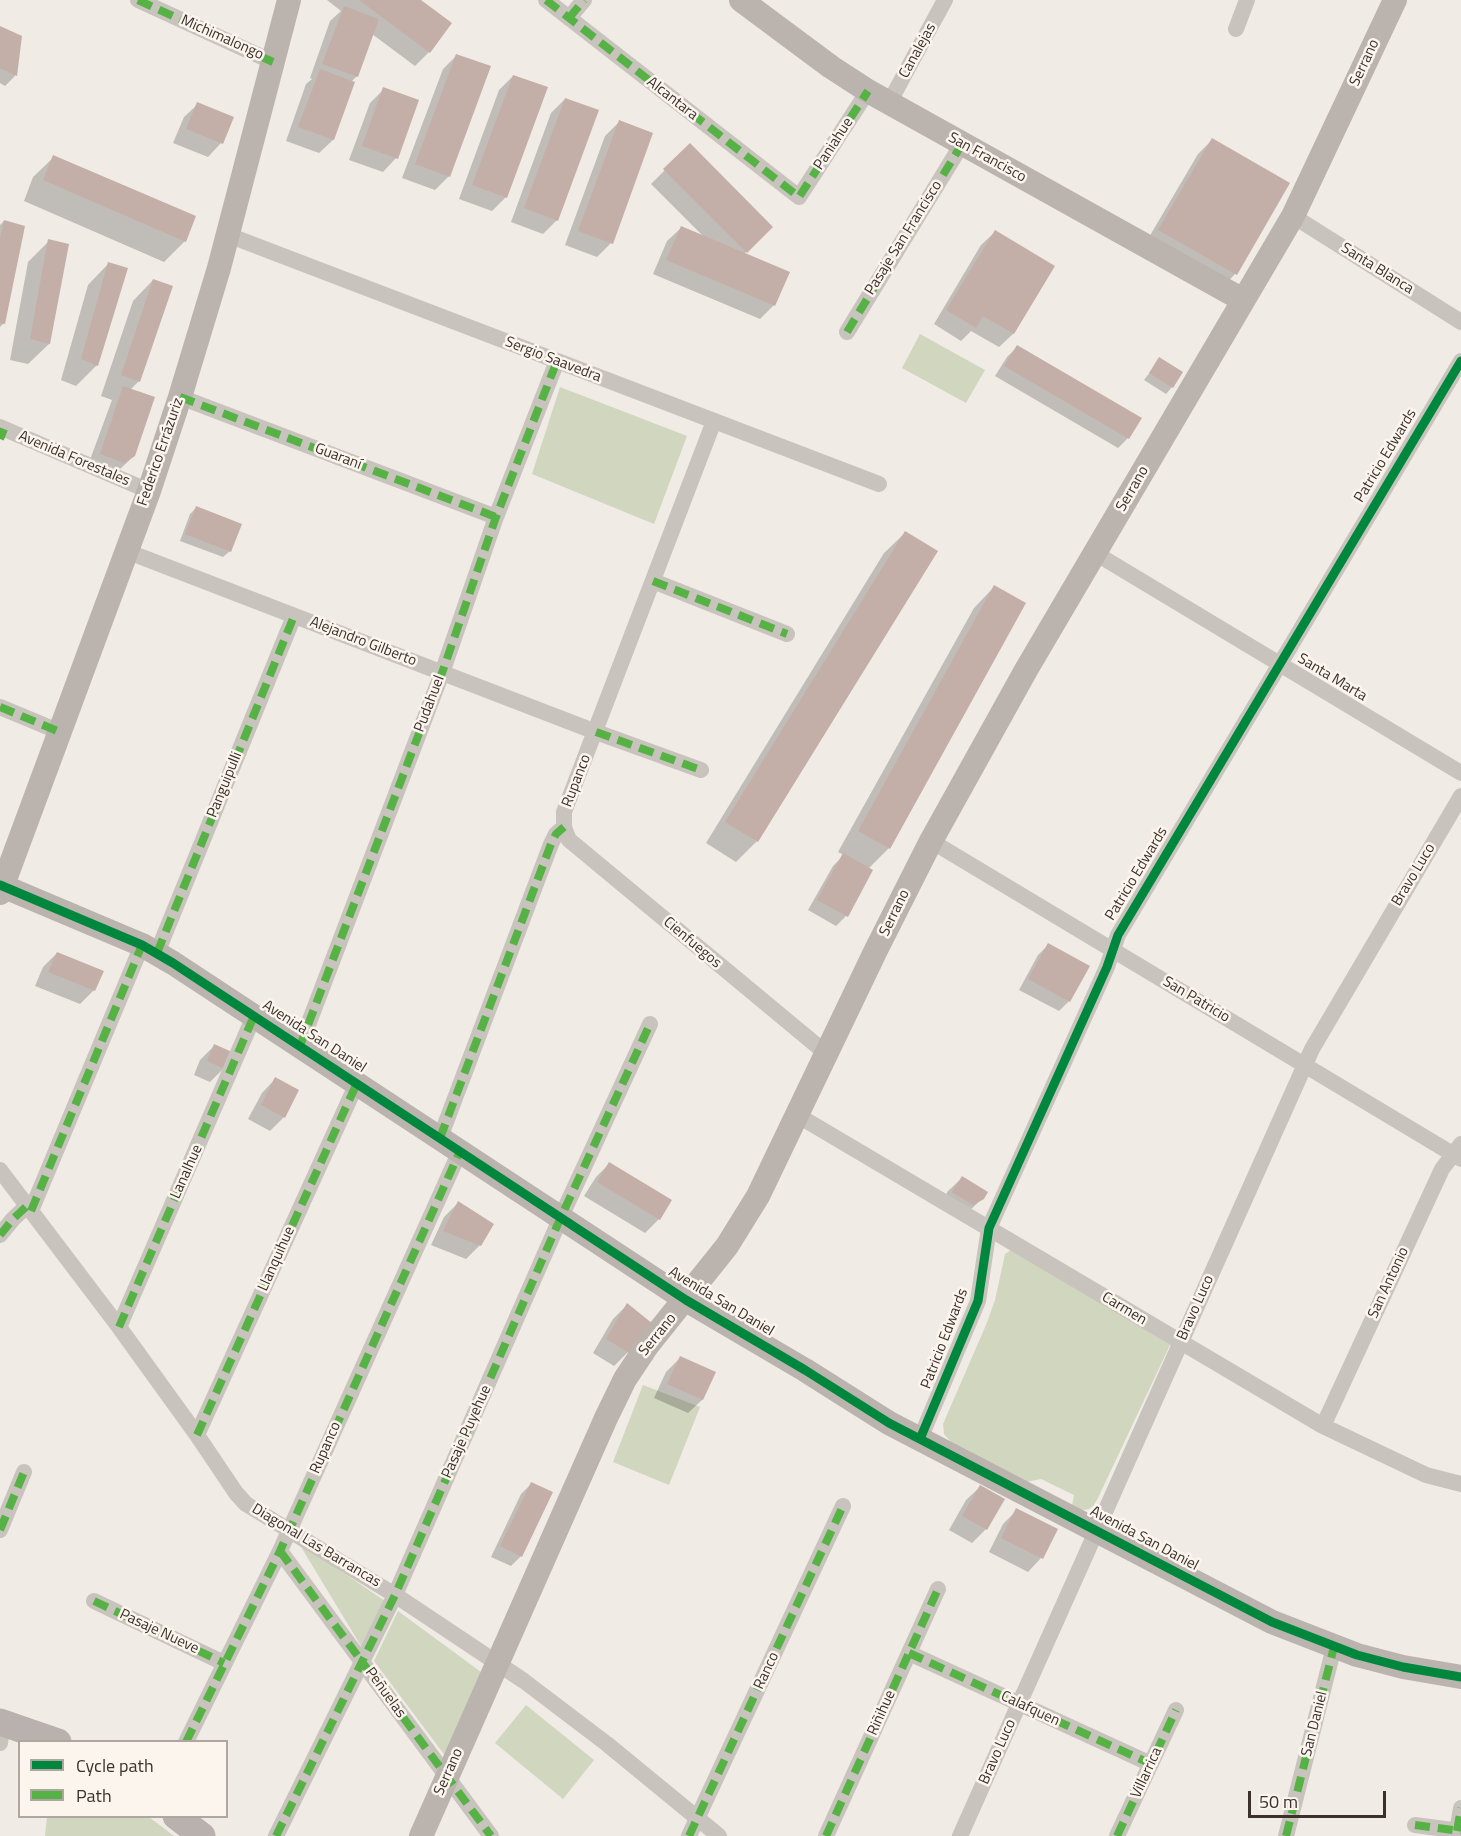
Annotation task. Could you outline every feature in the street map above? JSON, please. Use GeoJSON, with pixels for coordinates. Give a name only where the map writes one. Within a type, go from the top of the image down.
{"type":"FeatureCollection","features":[{"type":"Feature","properties":{"kind":"main road","name":"Federico Errázuriz"},"geometry":{"type":"LineString","coordinates":[[1,888],[149,491],[180,397],[228,236],[289,0]]}},
{"type":"Feature","properties":{"kind":"main road","name":"San Francisco"},"geometry":{"type":"LineString","coordinates":[[741,0],[831,67],[879,97],[1243,300]]}},
{"type":"Feature","properties":{"kind":"main road","name":"Serrano"},"geometry":{"type":"LineString","coordinates":[[421,1836],[616,1395],[647,1346],[727,1246],[748,1213],[931,841],[995,724],[1293,216],[1395,0]]}},
{"type":"Feature","properties":{"kind":"main road","name":"Avenida San Daniel"},"geometry":{"type":"LineString","coordinates":[[1,888],[150,949],[686,1299],[889,1423],[1272,1622],[1334,1647],[1403,1667],[1461,1677]]}},
{"type":"Feature","properties":{"kind":"main road"},"geometry":{"type":"LineString","coordinates":[[1,1730],[48,1740]]}},
{"type":"Feature","properties":{"kind":"main road"},"geometry":{"type":"LineString","coordinates":[[179,1818],[202,1836]]}},
{"type":"Feature","properties":{"kind":"street","name":"Michimalongo"},"geometry":{"type":"LineString","coordinates":[[138,0],[273,62]]}},
{"type":"Feature","properties":{"kind":"street","name":"Alcantara"},"geometry":{"type":"LineString","coordinates":[[546,0],[799,197]]}},
{"type":"Feature","properties":{"kind":"street"},"geometry":{"type":"LineString","coordinates":[[569,18],[584,0]]}},
{"type":"Feature","properties":{"kind":"street","name":"Canalejas"},"geometry":{"type":"LineString","coordinates":[[879,97],[945,0]]}},
{"type":"Feature","properties":{"kind":"street"},"geometry":{"type":"LineString","coordinates":[[1236,29],[1247,0]]}},
{"type":"Feature","properties":{"kind":"street","name":"Paniahue"},"geometry":{"type":"LineString","coordinates":[[799,197],[879,97]]}},
{"type":"Feature","properties":{"kind":"street","name":"Pasaje San Francisco"},"geometry":{"type":"LineString","coordinates":[[847,332],[962,144]]}},
{"type":"Feature","properties":{"kind":"street","name":"Santa Blanca"},"geometry":{"type":"LineString","coordinates":[[1293,216],[1461,322]]}},
{"type":"Feature","properties":{"kind":"street","name":"Sergio Saavedra"},"geometry":{"type":"LineString","coordinates":[[228,236],[879,484]]}},
{"type":"Feature","properties":{"kind":"street","name":"Pudahuel"},"geometry":{"type":"LineString","coordinates":[[300,1046],[442,673],[496,517],[557,361]]}},
{"type":"Feature","properties":{"kind":"street","name":"Patricio Edwards"},"geometry":{"type":"LineString","coordinates":[[920,1439],[978,1301],[989,1228],[1114,950],[1118,935],[1461,361]]}},
{"type":"Feature","properties":{"kind":"street","name":"Guaraní"},"geometry":{"type":"LineString","coordinates":[[180,397],[496,517]]}},
{"type":"Feature","properties":{"kind":"street","name":"Rupanco"},"geometry":{"type":"LineString","coordinates":[[187,1740],[280,1551],[450,1144],[551,844],[556,834],[564,827],[564,812],[714,421]]}},
{"type":"Feature","properties":{"kind":"street","name":"Avenida Forestales"},"geometry":{"type":"LineString","coordinates":[[1,432],[149,491]]}},
{"type":"Feature","properties":{"kind":"street","name":"Alejandro Gilberto"},"geometry":{"type":"LineString","coordinates":[[126,551],[596,732],[701,770]]}},
{"type":"Feature","properties":{"kind":"street","name":"Santa Marta"},"geometry":{"type":"LineString","coordinates":[[1095,553],[1461,773]]}},
{"type":"Feature","properties":{"kind":"street"},"geometry":{"type":"LineString","coordinates":[[653,580],[787,634]]}},
{"type":"Feature","properties":{"kind":"street","name":"Panguipulli"},"geometry":{"type":"LineString","coordinates":[[0,1235],[30,1208],[150,949],[294,616]]}},
{"type":"Feature","properties":{"kind":"street"},"geometry":{"type":"LineString","coordinates":[[0,706],[60,732]]}},
{"type":"Feature","properties":{"kind":"street","name":"Bravo Luco"},"geometry":{"type":"LineString","coordinates":[[960,1836],[1304,1065],[1324,1025],[1461,796]]}},
{"type":"Feature","properties":{"kind":"street","name":"Cienfuegos"},"geometry":{"type":"LineString","coordinates":[[564,827],[569,840],[827,1054]]}},
{"type":"Feature","properties":{"kind":"street","name":"San Patricio"},"geometry":{"type":"LineString","coordinates":[[931,841],[1304,1065],[1458,1152]]}},
{"type":"Feature","properties":{"kind":"street","name":"Lanalhue"},"geometry":{"type":"LineString","coordinates":[[119,1327],[254,1016]]}},
{"type":"Feature","properties":{"kind":"street","name":"Pasaje Puyehue"},"geometry":{"type":"LineString","coordinates":[[276,1836],[395,1595],[561,1217],[650,1024]]}},
{"type":"Feature","properties":{"kind":"street","name":"Llanquihue"},"geometry":{"type":"LineString","coordinates":[[198,1435],[357,1083]]}},
{"type":"Feature","properties":{"kind":"street","name":"Carmen"},"geometry":{"type":"LineString","coordinates":[[797,1114],[1323,1425],[1426,1475],[1461,1485]]}},
{"type":"Feature","properties":{"kind":"street","name":"San Antonio"},"geometry":{"type":"LineString","coordinates":[[1323,1425],[1442,1169],[1458,1152]]}},
{"type":"Feature","properties":{"kind":"street","name":"Diagonal Las Barrancas"},"geometry":{"type":"LineString","coordinates":[[0,1170],[119,1327],[246,1504],[395,1595],[498,1664],[573,1718],[719,1836]]}},
{"type":"Feature","properties":{"kind":"street"},"geometry":{"type":"LineString","coordinates":[[0,1530],[24,1472]]}},
{"type":"Feature","properties":{"kind":"street","name":"Ranco"},"geometry":{"type":"LineString","coordinates":[[689,1836],[843,1506]]}},
{"type":"Feature","properties":{"kind":"street","name":"Peñuelas"},"geometry":{"type":"LineString","coordinates":[[280,1551],[491,1836]]}},
{"type":"Feature","properties":{"kind":"street","name":"Riñihue"},"geometry":{"type":"LineString","coordinates":[[826,1836],[938,1589]]}},
{"type":"Feature","properties":{"kind":"street","name":"Pasaje Nueve"},"geometry":{"type":"LineString","coordinates":[[94,1601],[224,1663]]}},
{"type":"Feature","properties":{"kind":"street","name":"San Daniel"},"geometry":{"type":"LineString","coordinates":[[1286,1836],[1334,1647]]}},
{"type":"Feature","properties":{"kind":"street","name":"Calafquen"},"geometry":{"type":"LineString","coordinates":[[909,1653],[1151,1764]]}},
{"type":"Feature","properties":{"kind":"street","name":"Villarrica"},"geometry":{"type":"LineString","coordinates":[[1117,1836],[1176,1710]]}},
{"type":"Feature","properties":{"kind":"street"},"geometry":{"type":"LineString","coordinates":[[1415,1825],[1459,1831],[1461,1808]]}},
{"type":"Feature","properties":{"kind":"green space"},"geometry":{"type":"Polygon","coordinates":[[[920,334],[985,370],[966,403],[902,368],[920,334]]]}},
{"type":"Feature","properties":{"kind":"green space"},"geometry":{"type":"Polygon","coordinates":[[[560,387],[687,436],[654,524],[532,474],[560,387]]]}},
{"type":"Feature","properties":{"kind":"green space"},"geometry":{"type":"Polygon","coordinates":[[[1011,1250],[1170,1345],[1098,1498],[1089,1509],[1083,1510],[1072,1506],[1074,1495],[1041,1479],[1026,1482],[951,1442],[944,1434],[943,1424],[986,1325],[995,1300],[1005,1254],[1011,1250]]]}},
{"type":"Feature","properties":{"kind":"green space"},"geometry":{"type":"Polygon","coordinates":[[[643,1385],[700,1407],[669,1485],[613,1462],[643,1385]]]}},
{"type":"Feature","properties":{"kind":"green space"},"geometry":{"type":"Polygon","coordinates":[[[298,1542],[385,1601],[361,1646],[298,1542]]]}},
{"type":"Feature","properties":{"kind":"green space"},"geometry":{"type":"Polygon","coordinates":[[[398,1611],[481,1672],[446,1757],[374,1661],[398,1611]]]}},
{"type":"Feature","properties":{"kind":"green space"},"geometry":{"type":"Polygon","coordinates":[[[526,1705],[594,1760],[563,1799],[495,1743],[526,1705]]]}},
{"type":"Feature","properties":{"kind":"green space"},"geometry":{"type":"Polygon","coordinates":[[[47,1818],[150,1818],[174,1836],[45,1836],[47,1818]]]}},
{"type":"Feature","properties":{"kind":"building"},"geometry":{"type":"Polygon","coordinates":[[[359,0],[421,0],[452,23],[430,53],[359,0]]]}},
{"type":"Feature","properties":{"kind":"building"},"geometry":{"type":"Polygon","coordinates":[[[344,6],[379,19],[358,77],[322,64],[344,6]]]}},
{"type":"Feature","properties":{"kind":"building"},"geometry":{"type":"Polygon","coordinates":[[[0,26],[22,36],[17,76],[0,68],[0,26]]]}},
{"type":"Feature","properties":{"kind":"building"},"geometry":{"type":"Polygon","coordinates":[[[456,54],[491,66],[450,177],[415,164],[456,54]]]}},
{"type":"Feature","properties":{"kind":"building"},"geometry":{"type":"Polygon","coordinates":[[[320,69],[355,82],[334,140],[298,127],[320,69]]]}},
{"type":"Feature","properties":{"kind":"building"},"geometry":{"type":"Polygon","coordinates":[[[513,75],[548,87],[507,198],[472,185],[513,75]]]}},
{"type":"Feature","properties":{"kind":"building"},"geometry":{"type":"Polygon","coordinates":[[[383,87],[419,100],[398,159],[362,146],[383,87]]]}},
{"type":"Feature","properties":{"kind":"building"},"geometry":{"type":"Polygon","coordinates":[[[565,98],[599,110],[558,221],[524,208],[565,98]]]}},
{"type":"Feature","properties":{"kind":"building"},"geometry":{"type":"Polygon","coordinates":[[[197,102],[234,117],[223,144],[186,129],[197,102]]]}},
{"type":"Feature","properties":{"kind":"building"},"geometry":{"type":"Polygon","coordinates":[[[619,120],[653,133],[613,244],[578,231],[619,120]]]}},
{"type":"Feature","properties":{"kind":"building"},"geometry":{"type":"Polygon","coordinates":[[[1212,138],[1290,183],[1237,275],[1158,230],[1212,138]]]}},
{"type":"Feature","properties":{"kind":"building"},"geometry":{"type":"Polygon","coordinates":[[[690,143],[773,227],[747,253],[663,169],[690,143]]]}},
{"type":"Feature","properties":{"kind":"building"},"geometry":{"type":"Polygon","coordinates":[[[53,155],[196,216],[186,242],[43,180],[53,155]]]}},
{"type":"Feature","properties":{"kind":"building"},"geometry":{"type":"Polygon","coordinates":[[[4,220],[25,226],[5,324],[0,323],[0,239],[4,220]]]}},
{"type":"Feature","properties":{"kind":"building"},"geometry":{"type":"Polygon","coordinates":[[[681,226],[790,272],[775,306],[666,260],[681,226]]]}},
{"type":"Feature","properties":{"kind":"building"},"geometry":{"type":"Polygon","coordinates":[[[995,230],[1055,266],[1014,334],[983,316],[976,328],[946,310],[995,230]]]}},
{"type":"Feature","properties":{"kind":"building"},"geometry":{"type":"Polygon","coordinates":[[[48,239],[69,244],[50,344],[30,339],[48,239]]]}},
{"type":"Feature","properties":{"kind":"building"},"geometry":{"type":"Polygon","coordinates":[[[108,262],[128,268],[98,366],[81,359],[108,262]]]}},
{"type":"Feature","properties":{"kind":"building"},"geometry":{"type":"Polygon","coordinates":[[[153,279],[173,286],[140,382],[121,375],[153,279]]]}},
{"type":"Feature","properties":{"kind":"building"},"geometry":{"type":"Polygon","coordinates":[[[1017,345],[1142,418],[1129,439],[1004,366],[1017,345]]]}},
{"type":"Feature","properties":{"kind":"building"},"geometry":{"type":"Polygon","coordinates":[[[1159,357],[1183,372],[1173,388],[1149,373],[1159,357]]]}},
{"type":"Feature","properties":{"kind":"building"},"geometry":{"type":"Polygon","coordinates":[[[123,386],[155,397],[135,456],[124,463],[100,454],[123,386]]]}},
{"type":"Feature","properties":{"kind":"building"},"geometry":{"type":"Polygon","coordinates":[[[196,506],[242,524],[231,552],[185,534],[196,506]]]}},
{"type":"Feature","properties":{"kind":"building"},"geometry":{"type":"Polygon","coordinates":[[[905,531],[938,551],[758,842],[725,822],[905,531]]]}},
{"type":"Feature","properties":{"kind":"building"},"geometry":{"type":"Polygon","coordinates":[[[994,585],[1026,603],[890,849],[858,831],[994,585]]]}},
{"type":"Feature","properties":{"kind":"building"},"geometry":{"type":"Polygon","coordinates":[[[843,853],[873,870],[848,917],[817,900],[843,853]]]}},
{"type":"Feature","properties":{"kind":"building"},"geometry":{"type":"Polygon","coordinates":[[[1048,943],[1090,966],[1070,1002],[1028,979],[1048,943]]]}},
{"type":"Feature","properties":{"kind":"building"},"geometry":{"type":"Polygon","coordinates":[[[57,952],[104,971],[95,991],[48,972],[57,952]]]}},
{"type":"Feature","properties":{"kind":"building"},"geometry":{"type":"Polygon","coordinates":[[[214,1044],[232,1052],[225,1069],[207,1061],[214,1044]]]}},
{"type":"Feature","properties":{"kind":"building"},"geometry":{"type":"Polygon","coordinates":[[[275,1077],[299,1090],[285,1118],[261,1105],[275,1077]]]}},
{"type":"Feature","properties":{"kind":"building"},"geometry":{"type":"Polygon","coordinates":[[[609,1162],[672,1200],[660,1220],[597,1182],[609,1162]]]}},
{"type":"Feature","properties":{"kind":"building"},"geometry":{"type":"Polygon","coordinates":[[[962,1176],[988,1192],[984,1199],[973,1205],[952,1192],[962,1176]]]}},
{"type":"Feature","properties":{"kind":"building"},"geometry":{"type":"Polygon","coordinates":[[[458,1201],[494,1224],[481,1246],[443,1231],[458,1201]]]}},
{"type":"Feature","properties":{"kind":"building"},"geometry":{"type":"Polygon","coordinates":[[[627,1303],[653,1324],[629,1353],[606,1339],[627,1303]]]}},
{"type":"Feature","properties":{"kind":"building"},"geometry":{"type":"Polygon","coordinates":[[[680,1356],[716,1372],[703,1400],[667,1384],[680,1356]]]}},
{"type":"Feature","properties":{"kind":"building"},"geometry":{"type":"Polygon","coordinates":[[[531,1482],[553,1492],[522,1557],[500,1546],[531,1482]]]}},
{"type":"Feature","properties":{"kind":"building"},"geometry":{"type":"Polygon","coordinates":[[[980,1485],[1005,1499],[987,1530],[962,1516],[980,1485]]]}},
{"type":"Feature","properties":{"kind":"building"},"geometry":{"type":"Polygon","coordinates":[[[1016,1508],[1058,1529],[1043,1559],[1001,1538],[1016,1508]]]}},
{"type":"Feature","properties":{"kind":"marked path"},"geometry":{"type":"LineString","coordinates":[[138,0],[273,62]]}},
{"type":"Feature","properties":{"kind":"marked path"},"geometry":{"type":"LineString","coordinates":[[546,0],[799,197],[868,91]]}},
{"type":"Feature","properties":{"kind":"marked path"},"geometry":{"type":"LineString","coordinates":[[569,18],[584,0]]}},
{"type":"Feature","properties":{"kind":"marked path"},"geometry":{"type":"LineString","coordinates":[[847,332],[962,144]]}},
{"type":"Feature","properties":{"kind":"marked path"},"geometry":{"type":"LineString","coordinates":[[300,1046],[442,673],[496,517],[557,361]]}},
{"type":"Feature","properties":{"kind":"marked path"},"geometry":{"type":"LineString","coordinates":[[180,397],[496,517]]}},
{"type":"Feature","properties":{"kind":"marked path"},"geometry":{"type":"LineString","coordinates":[[0,439],[4,429]]}},
{"type":"Feature","properties":{"kind":"marked path"},"geometry":{"type":"LineString","coordinates":[[653,581],[787,634]]}},
{"type":"Feature","properties":{"kind":"marked path"},"geometry":{"type":"LineString","coordinates":[[157,953],[294,616]]}},
{"type":"Feature","properties":{"kind":"marked path"},"geometry":{"type":"LineString","coordinates":[[0,707],[60,732]]}},
{"type":"Feature","properties":{"kind":"marked path"},"geometry":{"type":"LineString","coordinates":[[596,732],[701,770]]}},
{"type":"Feature","properties":{"kind":"marked path"},"geometry":{"type":"LineString","coordinates":[[440,1138],[551,844],[556,834],[564,827]]}},
{"type":"Feature","properties":{"kind":"marked path"},"geometry":{"type":"LineString","coordinates":[[31,1211],[142,945]]}},
{"type":"Feature","properties":{"kind":"marked path"},"geometry":{"type":"LineString","coordinates":[[119,1327],[254,1016]]}},
{"type":"Feature","properties":{"kind":"marked path"},"geometry":{"type":"LineString","coordinates":[[276,1836],[395,1595],[561,1217],[650,1024]]}},
{"type":"Feature","properties":{"kind":"marked path"},"geometry":{"type":"LineString","coordinates":[[197,1435],[357,1083]]}},
{"type":"Feature","properties":{"kind":"marked path"},"geometry":{"type":"LineString","coordinates":[[187,1740],[280,1551],[460,1151]]}},
{"type":"Feature","properties":{"kind":"marked path"},"geometry":{"type":"LineString","coordinates":[[0,1235],[28,1205]]}},
{"type":"Feature","properties":{"kind":"marked path"},"geometry":{"type":"LineString","coordinates":[[0,1530],[24,1472]]}},
{"type":"Feature","properties":{"kind":"marked path"},"geometry":{"type":"LineString","coordinates":[[689,1836],[843,1506]]}},
{"type":"Feature","properties":{"kind":"marked path"},"geometry":{"type":"LineString","coordinates":[[280,1551],[491,1836]]}},
{"type":"Feature","properties":{"kind":"marked path"},"geometry":{"type":"LineString","coordinates":[[826,1836],[938,1589]]}},
{"type":"Feature","properties":{"kind":"marked path"},"geometry":{"type":"LineString","coordinates":[[94,1601],[224,1663]]}},
{"type":"Feature","properties":{"kind":"marked path"},"geometry":{"type":"LineString","coordinates":[[1286,1836],[1334,1647]]}},
{"type":"Feature","properties":{"kind":"marked path"},"geometry":{"type":"LineString","coordinates":[[909,1653],[1151,1764]]}},
{"type":"Feature","properties":{"kind":"marked path"},"geometry":{"type":"LineString","coordinates":[[1117,1836],[1176,1710]]}},
{"type":"Feature","properties":{"kind":"marked path"},"geometry":{"type":"LineString","coordinates":[[1457,1831],[1461,1808]]}},
{"type":"Feature","properties":{"kind":"marked path"},"geometry":{"type":"LineString","coordinates":[[1415,1825],[1461,1831]]}},
{"type":"Feature","properties":{"kind":"cycle path"},"geometry":{"type":"LineString","coordinates":[[920,1439],[978,1301],[989,1228],[1107,967],[1118,935],[1461,361]]}},
{"type":"Feature","properties":{"kind":"cycle path"},"geometry":{"type":"LineString","coordinates":[[0,885],[142,945],[173,963],[686,1300],[889,1423],[1272,1622],[1357,1655],[1403,1667],[1461,1677]]}}]}
